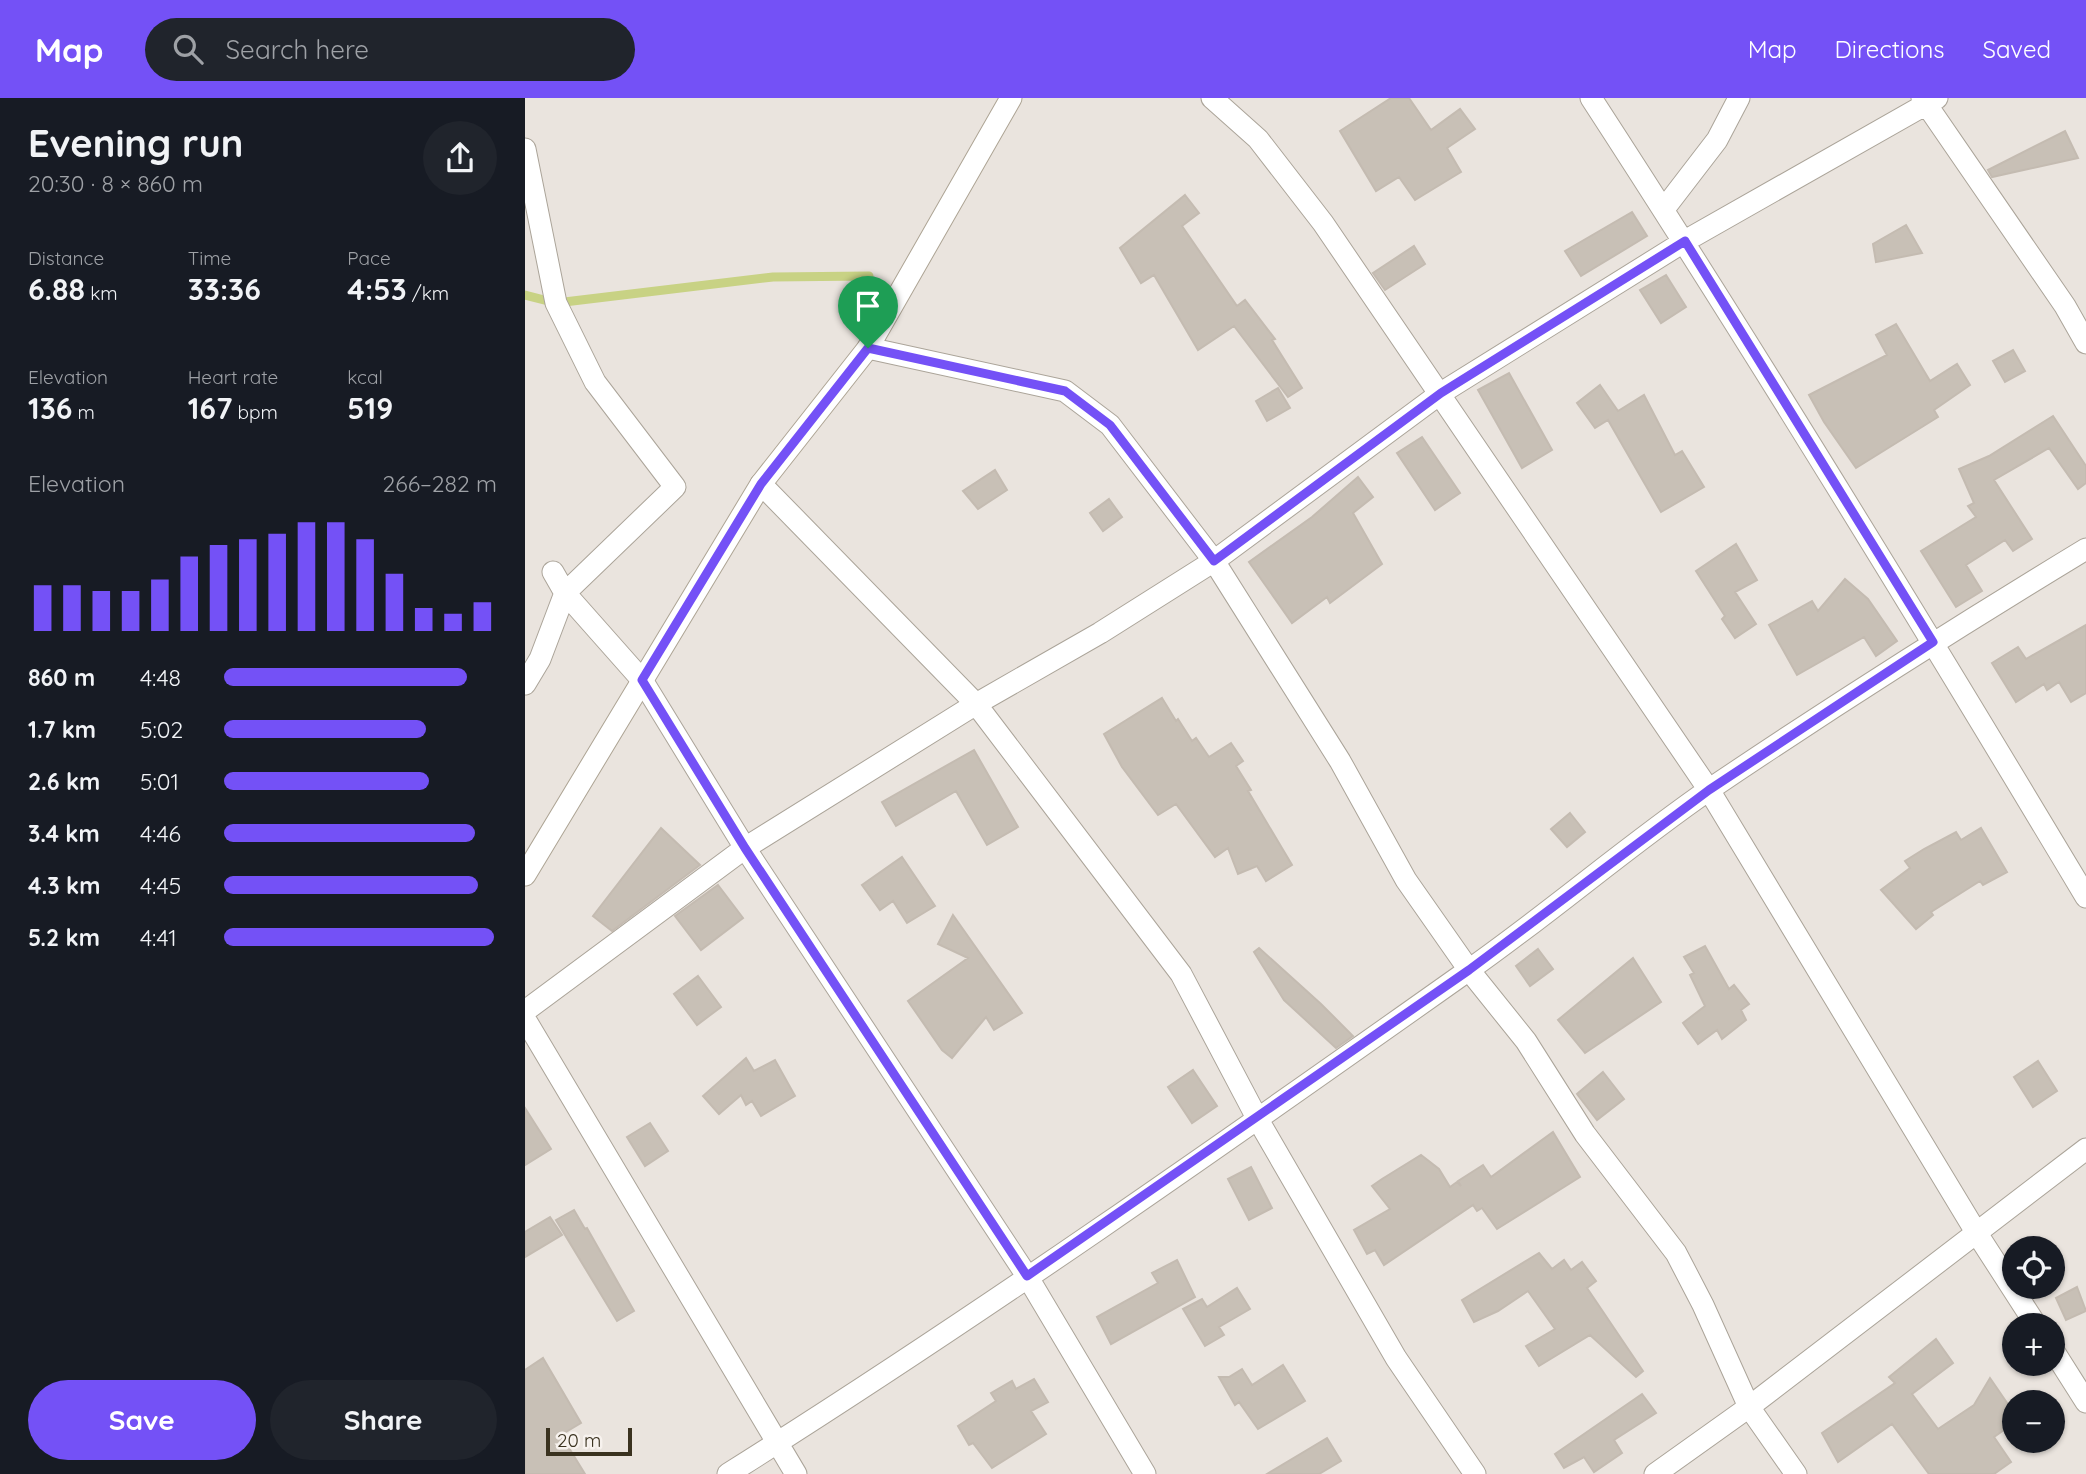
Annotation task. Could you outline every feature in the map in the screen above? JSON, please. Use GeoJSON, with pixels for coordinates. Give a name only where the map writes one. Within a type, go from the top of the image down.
{"type":"FeatureCollection","features":[{"type":"Feature","properties":{"kind":"street"},"geometry":{"type":"LineString","coordinates":[[525,875],[761,484],[868,348],[1011,98]]}},
{"type":"Feature","properties":{"kind":"street"},"geometry":{"type":"LineString","coordinates":[[1212,98],[1258,139],[1323,223],[1709,790],[1976,1232],[2028,1313]]}},
{"type":"Feature","properties":{"kind":"street"},"geometry":{"type":"LineString","coordinates":[[1591,98],[1685,241],[1933,642],[2086,897]]}},
{"type":"Feature","properties":{"kind":"street"},"geometry":{"type":"LineString","coordinates":[[1664,209],[1717,141],[1739,98]]}},
{"type":"Feature","properties":{"kind":"street"},"geometry":{"type":"LineString","coordinates":[[525,1011],[745,848],[976,704],[1100,633],[1214,561],[1441,393],[1685,241],[1928,100],[2065,306],[2086,343]]}},
{"type":"Feature","properties":{"kind":"street"},"geometry":{"type":"LineString","coordinates":[[525,149],[556,303],[595,382],[675,487],[565,593],[540,659],[525,684]]}},
{"type":"Feature","properties":{"kind":"street"},"geometry":{"type":"LineString","coordinates":[[868,348],[1065,391],[1110,425],[1214,561],[1340,761],[1406,880],[1469,970],[1527,1041],[1585,1134],[1676,1253],[1703,1305],[1749,1407],[1796,1474]]}},
{"type":"Feature","properties":{"kind":"street"},"geometry":{"type":"LineString","coordinates":[[761,484],[976,704],[1181,974],[1257,1118],[1395,1358],[1475,1474]]}},
{"type":"Feature","properties":{"kind":"street"},"geometry":{"type":"LineString","coordinates":[[728,1474],[1027,1276],[1257,1118],[1469,970],[1709,790],[1933,642],[2086,549]]}},
{"type":"Feature","properties":{"kind":"street"},"geometry":{"type":"LineString","coordinates":[[553,572],[565,593],[642,680],[745,848],[1027,1276],[1145,1474]]}},
{"type":"Feature","properties":{"kind":"street"},"geometry":{"type":"LineString","coordinates":[[525,1019],[796,1474]]}},
{"type":"Feature","properties":{"kind":"street"},"geometry":{"type":"LineString","coordinates":[[1654,1474],[1749,1407],[2086,1149]]}},
{"type":"Feature","properties":{"kind":"street"},"geometry":{"type":"LineString","coordinates":[[2065,1369],[2086,1402]]}},
{"type":"Feature","properties":{"kind":"building"},"geometry":{"type":"Polygon","coordinates":[[[1391,98],[1409,98],[1431,130],[1460,109],[1475,129],[1447,148],[1461,172],[1415,200],[1399,177],[1376,191],[1340,131],[1391,98]]]}},
{"type":"Feature","properties":{"kind":"building"},"geometry":{"type":"Polygon","coordinates":[[[2065,131],[2078,158],[1992,177],[1988,170],[2065,131]]]}},
{"type":"Feature","properties":{"kind":"building"},"geometry":{"type":"Polygon","coordinates":[[[1185,195],[1199,213],[1182,226],[1237,306],[1245,300],[1275,339],[1272,340],[1302,388],[1288,397],[1234,326],[1198,350],[1154,275],[1141,283],[1120,248],[1185,195]]]}},
{"type":"Feature","properties":{"kind":"building"},"geometry":{"type":"Polygon","coordinates":[[[1632,212],[1647,236],[1581,276],[1565,251],[1632,212]]]}},
{"type":"Feature","properties":{"kind":"building"},"geometry":{"type":"Polygon","coordinates":[[[1906,225],[1922,253],[1876,262],[1873,244],[1906,225]]]}},
{"type":"Feature","properties":{"kind":"building"},"geometry":{"type":"Polygon","coordinates":[[[1414,246],[1425,264],[1385,290],[1373,273],[1414,246]]]}},
{"type":"Feature","properties":{"kind":"building"},"geometry":{"type":"Polygon","coordinates":[[[1666,275],[1686,307],[1661,323],[1640,290],[1666,275]]]}},
{"type":"Feature","properties":{"kind":"building"},"geometry":{"type":"Polygon","coordinates":[[[1896,324],[1930,381],[1957,364],[1970,385],[1934,410],[1938,417],[1856,468],[1809,395],[1887,355],[1876,335],[1896,324]]]}},
{"type":"Feature","properties":{"kind":"building"},"geometry":{"type":"Polygon","coordinates":[[[2013,350],[2025,371],[2005,382],[1993,361],[2013,350]]]}},
{"type":"Feature","properties":{"kind":"building"},"geometry":{"type":"Polygon","coordinates":[[[1509,373],[1552,450],[1522,468],[1478,390],[1509,373]]]}},
{"type":"Feature","properties":{"kind":"building"},"geometry":{"type":"Polygon","coordinates":[[[1600,385],[1618,411],[1644,395],[1675,455],[1682,451],[1704,487],[1661,512],[1608,420],[1595,428],[1577,403],[1600,385]]]}},
{"type":"Feature","properties":{"kind":"building"},"geometry":{"type":"Polygon","coordinates":[[[1278,388],[1290,408],[1267,421],[1256,401],[1278,388]]]}},
{"type":"Feature","properties":{"kind":"building"},"geometry":{"type":"Polygon","coordinates":[[[2053,416],[2086,466],[2086,483],[2078,489],[2049,448],[1994,480],[2032,539],[2013,551],[2005,540],[1966,565],[1982,591],[1956,607],[1921,551],[1976,517],[1968,506],[1974,503],[1959,469],[1989,456],[2053,416]]]}},
{"type":"Feature","properties":{"kind":"building"},"geometry":{"type":"Polygon","coordinates":[[[1422,437],[1460,493],[1435,510],[1397,453],[1422,437]]]}},
{"type":"Feature","properties":{"kind":"building"},"geometry":{"type":"Polygon","coordinates":[[[995,470],[1007,490],[978,509],[963,491],[995,470]]]}},
{"type":"Feature","properties":{"kind":"building"},"geometry":{"type":"Polygon","coordinates":[[[1358,477],[1373,497],[1353,513],[1382,564],[1330,603],[1327,597],[1292,623],[1249,562],[1312,517],[1358,477]]]}},
{"type":"Feature","properties":{"kind":"building"},"geometry":{"type":"Polygon","coordinates":[[[1109,499],[1122,517],[1103,531],[1090,513],[1109,499]]]}},
{"type":"Feature","properties":{"kind":"building"},"geometry":{"type":"Polygon","coordinates":[[[1736,544],[1757,580],[1735,592],[1756,624],[1735,638],[1722,619],[1725,616],[1696,571],[1736,544]]]}},
{"type":"Feature","properties":{"kind":"building"},"geometry":{"type":"Polygon","coordinates":[[[1845,579],[1868,599],[1897,641],[1876,656],[1864,637],[1797,675],[1769,625],[1812,601],[1818,611],[1845,579]]]}},
{"type":"Feature","properties":{"kind":"building"},"geometry":{"type":"Polygon","coordinates":[[[2086,625],[2086,693],[2071,702],[2059,682],[2047,690],[2044,684],[2016,702],[1992,663],[2018,647],[2026,659],[2086,625]]]}},
{"type":"Feature","properties":{"kind":"building"},"geometry":{"type":"Polygon","coordinates":[[[1162,698],[1176,721],[1178,719],[1192,741],[1196,738],[1209,757],[1231,743],[1243,761],[1236,766],[1251,790],[1248,791],[1292,865],[1266,881],[1257,866],[1238,874],[1228,848],[1215,857],[1176,804],[1158,815],[1122,767],[1104,734],[1162,698]]]}},
{"type":"Feature","properties":{"kind":"building"},"geometry":{"type":"Polygon","coordinates":[[[974,750],[1018,827],[987,845],[956,791],[896,826],[882,802],[974,750]]]}},
{"type":"Feature","properties":{"kind":"building"},"geometry":{"type":"Polygon","coordinates":[[[1570,813],[1585,832],[1567,847],[1551,829],[1570,813]]]}},
{"type":"Feature","properties":{"kind":"building"},"geometry":{"type":"Polygon","coordinates":[[[661,828],[700,865],[612,931],[593,916],[661,828]]]}},
{"type":"Feature","properties":{"kind":"building"},"geometry":{"type":"Polygon","coordinates":[[[1981,828],[2007,872],[1983,885],[1980,881],[1931,912],[1933,915],[1916,929],[1881,890],[1910,868],[1905,861],[1924,849],[1956,832],[1961,840],[1981,828]]]}},
{"type":"Feature","properties":{"kind":"building"},"geometry":{"type":"Polygon","coordinates":[[[902,857],[935,906],[907,923],[893,901],[880,910],[862,885],[902,857]]]}},
{"type":"Feature","properties":{"kind":"building"},"geometry":{"type":"Polygon","coordinates":[[[718,885],[743,918],[701,950],[675,916],[718,885]]]}},
{"type":"Feature","properties":{"kind":"building"},"geometry":{"type":"Polygon","coordinates":[[[953,915],[1022,1013],[994,1030],[986,1017],[952,1058],[942,1050],[908,1001],[968,958],[938,944],[953,915]]]}},
{"type":"Feature","properties":{"kind":"building"},"geometry":{"type":"Polygon","coordinates":[[[1705,946],[1729,989],[1734,985],[1749,1004],[1741,1010],[1746,1020],[1722,1039],[1717,1030],[1698,1044],[1683,1023],[1705,1006],[1690,975],[1694,973],[1684,957],[1705,946]]]}},
{"type":"Feature","properties":{"kind":"building"},"geometry":{"type":"Polygon","coordinates":[[[1259,948],[1353,1036],[1336,1048],[1284,1000],[1254,952],[1259,948]]]}},
{"type":"Feature","properties":{"kind":"building"},"geometry":{"type":"Polygon","coordinates":[[[1538,949],[1553,969],[1530,986],[1516,966],[1538,949]]]}},
{"type":"Feature","properties":{"kind":"building"},"geometry":{"type":"Polygon","coordinates":[[[1633,958],[1661,1002],[1585,1053],[1558,1020],[1633,958]]]}},
{"type":"Feature","properties":{"kind":"building"},"geometry":{"type":"Polygon","coordinates":[[[698,976],[721,1007],[697,1025],[674,994],[698,976]]]}},
{"type":"Feature","properties":{"kind":"building"},"geometry":{"type":"Polygon","coordinates":[[[746,1058],[754,1071],[775,1060],[795,1096],[761,1116],[752,1101],[746,1105],[741,1095],[719,1114],[703,1096],[746,1058]]]}},
{"type":"Feature","properties":{"kind":"building"},"geometry":{"type":"Polygon","coordinates":[[[2038,1061],[2057,1091],[2033,1107],[2014,1077],[2038,1061]]]}},
{"type":"Feature","properties":{"kind":"building"},"geometry":{"type":"Polygon","coordinates":[[[1193,1070],[1217,1106],[1192,1123],[1168,1087],[1193,1070]]]}},
{"type":"Feature","properties":{"kind":"building"},"geometry":{"type":"Polygon","coordinates":[[[1603,1072],[1624,1099],[1597,1120],[1577,1094],[1603,1072]]]}},
{"type":"Feature","properties":{"kind":"building"},"geometry":{"type":"Polygon","coordinates":[[[525,1108],[551,1149],[525,1165],[525,1108]]]}},
{"type":"Feature","properties":{"kind":"building"},"geometry":{"type":"Polygon","coordinates":[[[650,1123],[668,1151],[645,1166],[627,1137],[650,1123]]]}},
{"type":"Feature","properties":{"kind":"building"},"geometry":{"type":"Polygon","coordinates":[[[1553,1132],[1580,1177],[1497,1229],[1482,1208],[1477,1211],[1473,1205],[1384,1265],[1375,1250],[1367,1254],[1354,1230],[1390,1209],[1372,1186],[1382,1179],[1421,1155],[1439,1169],[1450,1187],[1457,1182],[1461,1186],[1458,1181],[1483,1165],[1491,1177],[1553,1132]]]}},
{"type":"Feature","properties":{"kind":"building"},"geometry":{"type":"Polygon","coordinates":[[[1251,1167],[1272,1208],[1249,1220],[1228,1179],[1251,1167]]]}},
{"type":"Feature","properties":{"kind":"building"},"geometry":{"type":"Polygon","coordinates":[[[574,1210],[634,1311],[617,1321],[556,1220],[574,1210]]]}},
{"type":"Feature","properties":{"kind":"building"},"geometry":{"type":"Polygon","coordinates":[[[550,1217],[562,1235],[525,1257],[525,1232],[550,1217]]]}},
{"type":"Feature","properties":{"kind":"building"},"geometry":{"type":"Polygon","coordinates":[[[1539,1253],[1552,1269],[1564,1260],[1571,1270],[1582,1262],[1596,1281],[1587,1288],[1643,1371],[1636,1377],[1590,1335],[1539,1366],[1526,1346],[1555,1329],[1528,1291],[1498,1311],[1474,1322],[1462,1300],[1539,1253]]]}},
{"type":"Feature","properties":{"kind":"building"},"geometry":{"type":"Polygon","coordinates":[[[1177,1260],[1195,1297],[1111,1344],[1097,1317],[1158,1283],[1152,1273],[1177,1260]]]}},
{"type":"Feature","properties":{"kind":"building"},"geometry":{"type":"Polygon","coordinates":[[[2077,1287],[2086,1311],[2066,1320],[2056,1299],[2065,1299],[2065,1293],[2077,1287]]]}},
{"type":"Feature","properties":{"kind":"building"},"geometry":{"type":"Polygon","coordinates":[[[1237,1288],[1250,1309],[1219,1327],[1224,1335],[1205,1346],[1183,1309],[1202,1299],[1207,1307],[1237,1288]]]}},
{"type":"Feature","properties":{"kind":"building"},"geometry":{"type":"Polygon","coordinates":[[[1936,1339],[1953,1363],[1912,1394],[1938,1429],[1974,1405],[1990,1378],[2002,1396],[2002,1431],[1994,1437],[2002,1453],[2011,1462],[1994,1474],[1929,1474],[1892,1424],[1838,1462],[1822,1433],[1895,1383],[1889,1377],[1936,1339]]]}},
{"type":"Feature","properties":{"kind":"building"},"geometry":{"type":"Polygon","coordinates":[[[543,1358],[581,1423],[561,1435],[585,1474],[525,1474],[525,1370],[543,1358]]]}},
{"type":"Feature","properties":{"kind":"building"},"geometry":{"type":"Polygon","coordinates":[[[1283,1365],[1305,1401],[1258,1429],[1239,1402],[1235,1405],[1219,1377],[1229,1377],[1242,1369],[1252,1385],[1283,1365]]]}},
{"type":"Feature","properties":{"kind":"building"},"geometry":{"type":"Polygon","coordinates":[[[1034,1379],[1048,1402],[1031,1411],[1046,1434],[992,1468],[973,1443],[969,1445],[958,1426],[996,1401],[991,1393],[1012,1381],[1016,1389],[1034,1379]]]}},
{"type":"Feature","properties":{"kind":"building"},"geometry":{"type":"Polygon","coordinates":[[[1642,1394],[1656,1413],[1614,1440],[1622,1453],[1594,1472],[1584,1457],[1564,1468],[1555,1454],[1642,1394]]]}},
{"type":"Feature","properties":{"kind":"building"},"geometry":{"type":"Polygon","coordinates":[[[1327,1438],[1341,1461],[1319,1474],[1267,1474],[1327,1438]]]}},
{"type":"Feature","properties":{"kind":"waterway"},"geometry":{"type":"LineString","coordinates":[[525,295],[556,303],[773,277],[869,276]]}},
{"type":"Feature","properties":{"kind":"route"},"geometry":{"type":"LineString","coordinates":[[1685,241],[1933,642],[1709,790],[1469,970],[1027,1276],[745,848],[642,680],[761,484],[868,348],[1065,391],[1110,425],[1214,561],[1441,393],[1685,241]]}}]}
